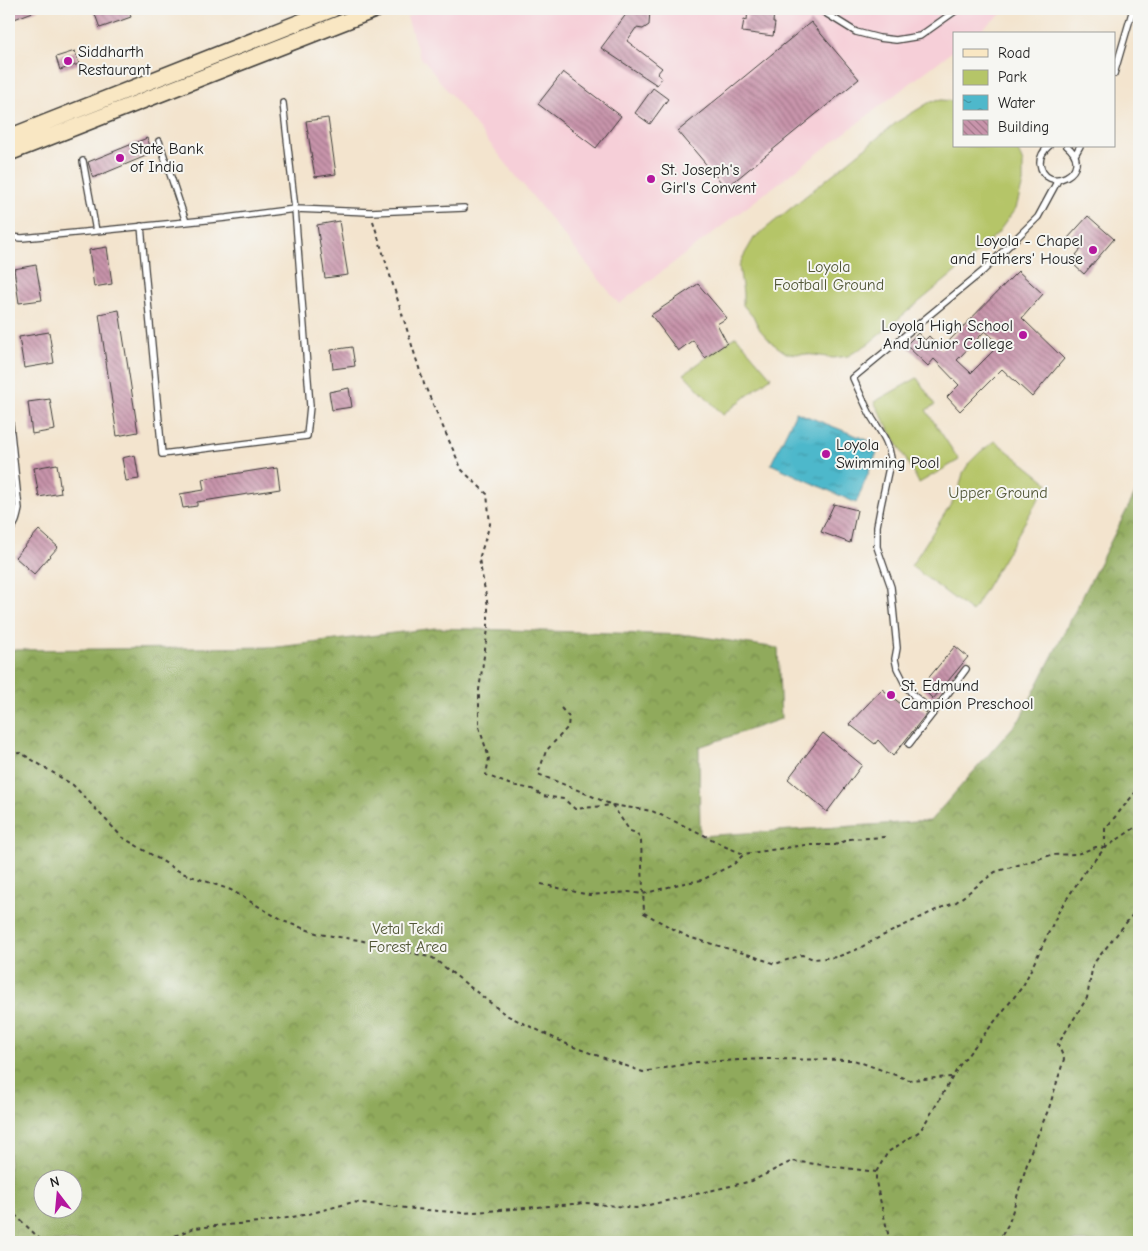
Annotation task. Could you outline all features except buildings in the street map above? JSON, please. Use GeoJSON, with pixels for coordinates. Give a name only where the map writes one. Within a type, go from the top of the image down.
{"type":"FeatureCollection","features":[{"type":"Feature","properties":{"kind":"main road"},"geometry":{"type":"LineString","coordinates":[[9,137],[333,9],[340,23]]}},
{"type":"Feature","properties":{"kind":"main road"},"geometry":{"type":"LineString","coordinates":[[9,153],[377,9]]}},
{"type":"Feature","properties":{"kind":"lane"},"geometry":{"type":"LineString","coordinates":[[819,9],[856,32],[896,40],[920,36],[958,9]]}},
{"type":"Feature","properties":{"kind":"lane"},"geometry":{"type":"LineString","coordinates":[[1116,67],[1133,9]]}},
{"type":"Feature","properties":{"kind":"lane"},"geometry":{"type":"LineString","coordinates":[[141,226],[162,454],[307,436],[310,406],[295,209],[284,103]]}},
{"type":"Feature","properties":{"kind":"lane"},"geometry":{"type":"LineString","coordinates":[[159,142],[186,222]]}},
{"type":"Feature","properties":{"kind":"lane"},"geometry":{"type":"LineString","coordinates":[[1046,148],[1041,154],[1040,160],[1043,172],[1047,176],[1058,180],[1069,176],[1073,172],[1075,154],[1079,148]]}},
{"type":"Feature","properties":{"kind":"lane"},"geometry":{"type":"LineString","coordinates":[[1070,148],[1075,154]]}},
{"type":"Feature","properties":{"kind":"lane"},"geometry":{"type":"LineString","coordinates":[[83,161],[96,231]]}},
{"type":"Feature","properties":{"kind":"lane"},"geometry":{"type":"LineString","coordinates":[[934,712],[914,696],[906,686],[897,668],[891,587],[877,547],[877,526],[891,458],[890,450],[862,400],[853,378],[983,271],[1038,217],[1058,180]]}},
{"type":"Feature","properties":{"kind":"lane"},"geometry":{"type":"LineString","coordinates":[[9,237],[22,238],[96,231],[295,209],[370,212],[464,208]]}},
{"type":"Feature","properties":{"kind":"lane"},"geometry":{"type":"LineString","coordinates":[[9,414],[19,510],[13,528],[9,531]]}},
{"type":"Feature","properties":{"kind":"lane"},"geometry":{"type":"LineString","coordinates":[[910,744],[966,668]]}},
{"type":"Feature","properties":{"kind":"path"},"geometry":{"type":"LineString","coordinates":[[370,212],[424,384],[462,470],[487,494],[490,524],[479,559],[488,606],[488,629],[479,690],[479,727],[489,758],[486,775],[511,785],[532,789],[543,796],[564,799],[575,809],[612,805],[652,811],[744,854],[805,845],[835,845],[850,840],[885,837]]}},
{"type":"Feature","properties":{"kind":"path"},"geometry":{"type":"LineString","coordinates":[[561,708],[569,717],[568,727],[546,751],[538,774],[612,805],[630,832],[637,833],[641,841],[644,914],[688,937],[775,964],[802,955],[814,958],[837,957],[858,950],[880,936],[917,918],[955,903],[995,872],[1051,855],[1077,854],[1096,847],[1105,848]]}},
{"type":"Feature","properties":{"kind":"path"},"geometry":{"type":"LineString","coordinates":[[9,754],[21,753],[73,785],[122,837],[182,873],[231,890],[283,921],[319,934],[359,940],[434,958],[506,1015],[570,1046],[643,1072],[697,1062],[764,1059],[854,1060],[910,1080],[951,1077]]}},
{"type":"Feature","properties":{"kind":"path"},"geometry":{"type":"LineString","coordinates":[[1105,848],[1105,829],[1139,788]]}},
{"type":"Feature","properties":{"kind":"path"},"geometry":{"type":"LineString","coordinates":[[890,1242],[876,1182],[876,1172],[888,1152],[920,1131],[951,1077],[1023,986],[1060,908],[1086,870],[1105,848],[1139,825]]}},
{"type":"Feature","properties":{"kind":"path"},"geometry":{"type":"LineString","coordinates":[[542,884],[588,895],[628,892],[643,894],[702,880],[734,864],[744,854]]}},
{"type":"Feature","properties":{"kind":"path"},"geometry":{"type":"LineString","coordinates":[[998,1242],[1009,1223],[1031,1151],[1052,1100],[1064,1059],[1058,1044],[1087,998],[1093,964],[1134,913],[1139,911]]}},
{"type":"Feature","properties":{"kind":"path"},"geometry":{"type":"LineString","coordinates":[[160,1242],[194,1228],[270,1221],[309,1214],[352,1202],[415,1210],[463,1213],[586,1203],[636,1208],[752,1181],[792,1161],[876,1172]]}},
{"type":"Feature","properties":{"kind":"path"},"geometry":{"type":"LineString","coordinates":[[9,1210],[43,1242]]}},
{"type":"Feature","properties":{"kind":"shaded area","name":"St. Joseph's Girl's Convent"},"geometry":{"type":"Polygon","coordinates":[[[428,9],[1008,9],[978,32],[953,32],[953,51],[619,304],[419,55],[407,17],[428,9]]]}},
{"type":"Feature","properties":{"kind":"green space","name":"Loyola Football Ground"},"geometry":{"type":"Polygon","coordinates":[[[953,101],[953,148],[1017,148],[1023,163],[1023,183],[1016,208],[997,234],[965,264],[868,344],[848,356],[833,358],[786,353],[772,343],[760,330],[754,318],[743,305],[739,266],[743,257],[754,238],[897,122],[930,102],[953,101]]]}},
{"type":"Feature","properties":{"kind":"green space"},"geometry":{"type":"Polygon","coordinates":[[[736,336],[771,377],[723,415],[684,374],[736,336]]]}},
{"type":"Feature","properties":{"kind":"green space"},"geometry":{"type":"Polygon","coordinates":[[[917,378],[935,405],[926,410],[959,460],[919,483],[874,402],[917,378]]]}},
{"type":"Feature","properties":{"kind":"green space","name":"Upper Ground"},"geometry":{"type":"Polygon","coordinates":[[[995,441],[1048,483],[972,612],[911,566],[958,493],[963,473],[969,463],[995,441]]]}},
{"type":"Feature","properties":{"kind":"green space","name":"Vetal Tekdi Forest Area"},"geometry":{"type":"Polygon","coordinates":[[[1139,486],[1139,1242],[9,1242],[9,650],[278,647],[435,628],[689,635],[778,648],[781,719],[699,747],[700,836],[930,821],[1020,719],[1139,486]]]}},
{"type":"Feature","properties":{"kind":"water","name":"Loyola Swimming Pool"},"geometry":{"type":"Polygon","coordinates":[[[796,412],[880,445],[856,503],[771,464],[796,412]]]}},
{"type":"Feature","properties":{"kind":"place","name":"Siddharth Restaurant"},"geometry":{"type":"Point","coordinates":[68,61]}},
{"type":"Feature","properties":{"kind":"place","name":"State Bank of India"},"geometry":{"type":"Point","coordinates":[120,158]}},
{"type":"Feature","properties":{"kind":"place","name":"St. Joseph's Girl's Convent"},"geometry":{"type":"Point","coordinates":[651,179]}},
{"type":"Feature","properties":{"kind":"place","name":"Loyola - Chapel and Fathers' House"},"geometry":{"type":"Point","coordinates":[1093,250]}},
{"type":"Feature","properties":{"kind":"place","name":"Loyola High School And Junior College"},"geometry":{"type":"Point","coordinates":[1023,335]}},
{"type":"Feature","properties":{"kind":"place","name":"Loyola Swimming Pool"},"geometry":{"type":"Point","coordinates":[826,454]}},
{"type":"Feature","properties":{"kind":"place","name":"St. Edmund Campion Preschool"},"geometry":{"type":"Point","coordinates":[891,695]}}]}
